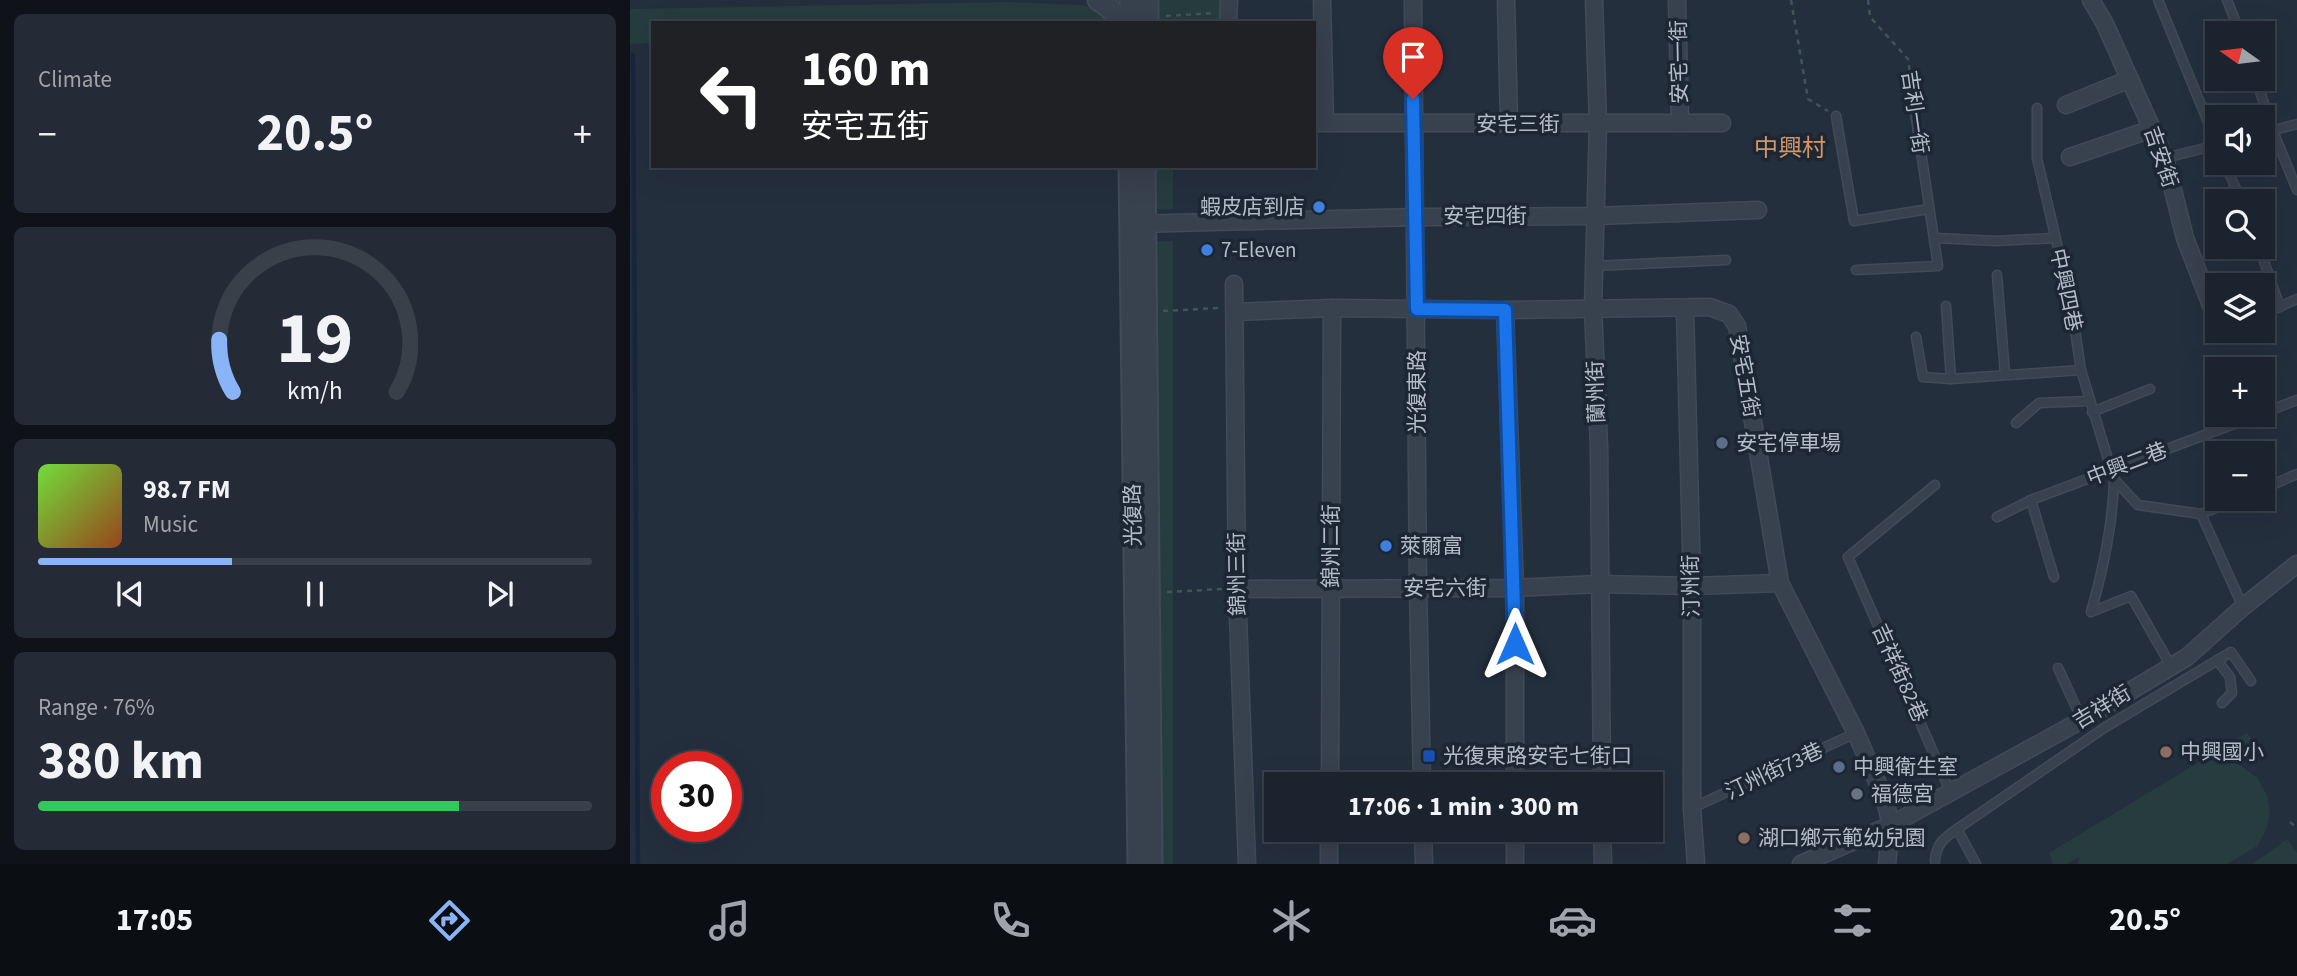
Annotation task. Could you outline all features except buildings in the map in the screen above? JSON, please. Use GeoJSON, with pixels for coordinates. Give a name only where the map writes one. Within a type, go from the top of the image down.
{"type":"FeatureCollection","features":[{"type":"Feature","properties":{"kind":"street"},"geometry":{"type":"LineString","coordinates":[[1098,0],[1121,21]]}},
{"type":"Feature","properties":{"kind":"street"},"geometry":{"type":"LineString","coordinates":[[1130,0],[1131,21]]}},
{"type":"Feature","properties":{"kind":"street"},"geometry":{"type":"LineString","coordinates":[[1320,123],[1322,0]]}},
{"type":"Feature","properties":{"kind":"street","name":"光復東路"},"geometry":{"type":"LineString","coordinates":[[1413,0],[1422,772]]}},
{"type":"Feature","properties":{"kind":"street"},"geometry":{"type":"LineString","coordinates":[[1506,0],[1509,122]]}},
{"type":"Feature","properties":{"kind":"street","name":"蘭州街"},"geometry":{"type":"LineString","coordinates":[[1594,0],[1598,124],[1593,308],[1599,447],[1602,772]]}},
{"type":"Feature","properties":{"kind":"street","name":"安宅一街"},"geometry":{"type":"LineString","coordinates":[[1677,0],[1680,123]]}},
{"type":"Feature","properties":{"kind":"street","name":"吉安街"},"geometry":{"type":"LineString","coordinates":[[2091,0],[2105,24],[2165,158],[2185,238],[2205,289]]}},
{"type":"Feature","properties":{"kind":"street"},"geometry":{"type":"LineString","coordinates":[[2066,105],[2130,79]]}},
{"type":"Feature","properties":{"kind":"street","name":"安宅三街"},"geometry":{"type":"LineString","coordinates":[[1320,123],[1722,123]]}},
{"type":"Feature","properties":{"kind":"street"},"geometry":{"type":"LineString","coordinates":[[2070,157],[2152,129]]}},
{"type":"Feature","properties":{"kind":"street","name":"光復路"},"geometry":{"type":"LineString","coordinates":[[1129,168],[1136,224],[1152,864]]}},
{"type":"Feature","properties":{"kind":"street","name":"光復路"},"geometry":{"type":"LineString","coordinates":[[1139,864],[1136,224],[1145,168]]}},
{"type":"Feature","properties":{"kind":"street","name":"安宅四街"},"geometry":{"type":"LineString","coordinates":[[1136,224],[1416,217],[1595,216],[1758,210]]}},
{"type":"Feature","properties":{"kind":"street","name":"錦州三街"},"geometry":{"type":"LineString","coordinates":[[1234,284],[1237,589],[1247,864]]}},
{"type":"Feature","properties":{"kind":"street","name":"安宅五街"},"geometry":{"type":"LineString","coordinates":[[1235,310],[1710,307],[1729,314],[1737,326],[1780,583],[1856,733],[1885,800],[1891,825]]}},
{"type":"Feature","properties":{"kind":"street","name":"錦州二街"},"geometry":{"type":"LineString","coordinates":[[1329,772],[1332,308]]}},
{"type":"Feature","properties":{"kind":"street","name":"汀州街"},"geometry":{"type":"LineString","coordinates":[[1685,309],[1692,586],[1692,808],[1696,864]]}},
{"type":"Feature","properties":{"kind":"street"},"geometry":{"type":"LineString","coordinates":[[1505,310],[1515,588],[1515,772]]}},
{"type":"Feature","properties":{"kind":"street","name":"吉祥街"},"geometry":{"type":"LineString","coordinates":[[1801,864],[1891,825],[2187,657],[2297,564]]}},
{"type":"Feature","properties":{"kind":"street","name":"安宅六街"},"geometry":{"type":"LineString","coordinates":[[1237,589],[1780,583]]}},
{"type":"Feature","properties":{"kind":"street"},"geometry":{"type":"LineString","coordinates":[[1887,864],[1891,825]]}},
{"type":"Feature","properties":{"kind":"street"},"geometry":{"type":"LineString","coordinates":[[1329,842],[1329,864]]}},
{"type":"Feature","properties":{"kind":"street"},"geometry":{"type":"LineString","coordinates":[[1423,842],[1424,864]]}},
{"type":"Feature","properties":{"kind":"street"},"geometry":{"type":"LineString","coordinates":[[1515,842],[1515,864]]}},
{"type":"Feature","properties":{"kind":"street"},"geometry":{"type":"LineString","coordinates":[[1602,842],[1603,864]]}},
{"type":"Feature","properties":{"kind":"lane"},"geometry":{"type":"LineString","coordinates":[[2158,0],[2205,115]]}},
{"type":"Feature","properties":{"kind":"lane"},"geometry":{"type":"LineString","coordinates":[[2227,0],[2235,21]]}},
{"type":"Feature","properties":{"kind":"lane","name":"吉利一街"},"geometry":{"type":"LineString","coordinates":[[1914,106],[1936,238]]}},
{"type":"Feature","properties":{"kind":"lane","name":"中興四巷"},"geometry":{"type":"LineString","coordinates":[[2037,108],[2037,158],[2071,304],[2081,370],[2114,479]]}},
{"type":"Feature","properties":{"kind":"lane"},"geometry":{"type":"LineString","coordinates":[[1836,116],[1854,221],[1929,208]]}},
{"type":"Feature","properties":{"kind":"lane"},"geometry":{"type":"LineString","coordinates":[[2275,130],[2297,124]]}},
{"type":"Feature","properties":{"kind":"lane"},"geometry":{"type":"LineString","coordinates":[[2275,136],[2297,190]]}},
{"type":"Feature","properties":{"kind":"lane"},"geometry":{"type":"LineString","coordinates":[[2165,158],[2205,147]]}},
{"type":"Feature","properties":{"kind":"lane"},"geometry":{"type":"LineString","coordinates":[[1856,270],[1938,265],[1936,238],[1996,241],[2055,238]]}},
{"type":"Feature","properties":{"kind":"lane"},"geometry":{"type":"LineString","coordinates":[[2263,259],[2280,307]]}},
{"type":"Feature","properties":{"kind":"lane"},"geometry":{"type":"LineString","coordinates":[[1593,266],[1726,260]]}},
{"type":"Feature","properties":{"kind":"lane"},"geometry":{"type":"LineString","coordinates":[[1997,275],[2005,374]]}},
{"type":"Feature","properties":{"kind":"lane"},"geometry":{"type":"LineString","coordinates":[[2275,309],[2297,299]]}},
{"type":"Feature","properties":{"kind":"lane"},"geometry":{"type":"LineString","coordinates":[[1946,306],[1951,379]]}},
{"type":"Feature","properties":{"kind":"lane"},"geometry":{"type":"LineString","coordinates":[[1916,337],[1923,377],[1951,379],[2081,370]]}},
{"type":"Feature","properties":{"kind":"lane"},"geometry":{"type":"LineString","coordinates":[[2092,412],[2150,389]]}},
{"type":"Feature","properties":{"kind":"lane","name":"中興二巷"},"geometry":{"type":"LineString","coordinates":[[2275,408],[2297,400]]}},
{"type":"Feature","properties":{"kind":"lane"},"geometry":{"type":"LineString","coordinates":[[2016,423],[2039,403],[2089,401]]}},
{"type":"Feature","properties":{"kind":"lane","name":"中興二巷"},"geometry":{"type":"LineString","coordinates":[[1997,517],[2031,500],[2226,427]]}},
{"type":"Feature","properties":{"kind":"lane"},"geometry":{"type":"LineString","coordinates":[[2275,484],[2297,474]]}},
{"type":"Feature","properties":{"kind":"lane"},"geometry":{"type":"LineString","coordinates":[[2114,479],[2138,505],[2201,514],[2209,511]]}},
{"type":"Feature","properties":{"kind":"lane"},"geometry":{"type":"LineString","coordinates":[[2114,479],[2113,505],[2099,585],[2091,612],[2132,596],[2171,666]]}},
{"type":"Feature","properties":{"kind":"lane","name":"吉祥街82巷"},"geometry":{"type":"LineString","coordinates":[[1935,485],[1848,557],[1950,790]]}},
{"type":"Feature","properties":{"kind":"lane"},"geometry":{"type":"LineString","coordinates":[[2031,500],[2054,577]]}},
{"type":"Feature","properties":{"kind":"lane"},"geometry":{"type":"LineString","coordinates":[[2201,514],[2243,607]]}},
{"type":"Feature","properties":{"kind":"lane"},"geometry":{"type":"LineString","coordinates":[[1935,861],[1943,838],[2104,728],[2231,652],[2250,681]]}},
{"type":"Feature","properties":{"kind":"lane"},"geometry":{"type":"LineString","coordinates":[[2217,660],[2230,677],[2232,693],[2222,703]]}},
{"type":"Feature","properties":{"kind":"lane"},"geometry":{"type":"LineString","coordinates":[[2058,668],[2089,715],[2104,728]]}},
{"type":"Feature","properties":{"kind":"lane","name":"汀州街73巷"},"geometry":{"type":"LineString","coordinates":[[1692,808],[1856,733]]}},
{"type":"Feature","properties":{"kind":"lane"},"geometry":{"type":"LineString","coordinates":[[1957,829],[1976,864]]}},
{"type":"Feature","properties":{"kind":"path"},"geometry":{"type":"LineString","coordinates":[[1791,0],[1808,99],[1836,116]]}},
{"type":"Feature","properties":{"kind":"path","name":"吉利一街"},"geometry":{"type":"LineString","coordinates":[[1868,0],[1870,17],[1908,59],[1914,106]]}},
{"type":"Feature","properties":{"kind":"path"},"geometry":{"type":"LineString","coordinates":[[1151,13],[1228,12]]}},
{"type":"Feature","properties":{"kind":"path"},"geometry":{"type":"LineString","coordinates":[[1156,312],[1235,310]]}},
{"type":"Feature","properties":{"kind":"path"},"geometry":{"type":"LineString","coordinates":[[1161,592],[1237,589]]}},
{"type":"Feature","properties":{"kind":"path"},"geometry":{"type":"LineString","coordinates":[[2290,822],[2297,828]]}},
{"type":"Feature","properties":{"kind":"green space"},"geometry":{"type":"Polygon","coordinates":[[[1152,0],[1225,0],[1224,21],[1152,21],[1152,0]]]}},
{"type":"Feature","properties":{"kind":"green space"},"geometry":{"type":"Polygon","coordinates":[[[1007,2],[1082,5],[1100,11],[1109,21],[651,21],[651,43],[630,44],[630,9],[1007,2]]]}},
{"type":"Feature","properties":{"kind":"green space"},"geometry":{"type":"Polygon","coordinates":[[[1151,168],[1173,168],[1173,209],[1151,210],[1151,168]]]}},
{"type":"Feature","properties":{"kind":"green space"},"geometry":{"type":"Polygon","coordinates":[[[1173,241],[1173,864],[1156,864],[1148,242],[1173,241]]]}},
{"type":"Feature","properties":{"kind":"green space"},"geometry":{"type":"Polygon","coordinates":[[[2247,733],[2257,746],[2236,762],[2257,778],[2267,795],[2270,814],[2266,830],[2257,846],[2227,864],[2078,864],[2079,857],[2067,864],[2053,864],[2049,853],[2247,733]]]}},
{"type":"Feature","properties":{"kind":"green space"},"geometry":{"type":"Polygon","coordinates":[[[2287,839],[2297,853],[2297,864],[2253,864],[2287,839]]]}},
{"type":"Feature","properties":{"kind":"waterway"},"geometry":{"type":"LineString","coordinates":[[633,55],[638,864]]}},
{"type":"Feature","properties":{"kind":"place","name":"蝦皮店到店"},"geometry":{"type":"Point","coordinates":[1319,207]}},
{"type":"Feature","properties":{"kind":"place","name":"7-Eleven"},"geometry":{"type":"Point","coordinates":[1207,250]}},
{"type":"Feature","properties":{"kind":"place","name":"安宅停車場"},"geometry":{"type":"Point","coordinates":[1722,443]}},
{"type":"Feature","properties":{"kind":"place","name":"萊爾富"},"geometry":{"type":"Point","coordinates":[1386,546]}},
{"type":"Feature","properties":{"kind":"place","name":"中興國小"},"geometry":{"type":"Point","coordinates":[2166,752]}},
{"type":"Feature","properties":{"kind":"place","name":"光復東路安宅七街口"},"geometry":{"type":"Point","coordinates":[1429,756]}},
{"type":"Feature","properties":{"kind":"place","name":"中興衛生室"},"geometry":{"type":"Point","coordinates":[1839,767]}},
{"type":"Feature","properties":{"kind":"place","name":"福德宮"},"geometry":{"type":"Point","coordinates":[1857,794]}},
{"type":"Feature","properties":{"kind":"place","name":"湖口鄉示範幼兒園"},"geometry":{"type":"Point","coordinates":[1744,838]}},
{"type":"Feature","properties":{"kind":"district","name":"中興村"},"geometry":{"type":"Point","coordinates":[1790,148]}},
{"type":"Feature","properties":{"kind":"route"},"geometry":{"type":"LineString","coordinates":[[1413,99],[1417,309],[1505,310],[1515,644]]}}]}
